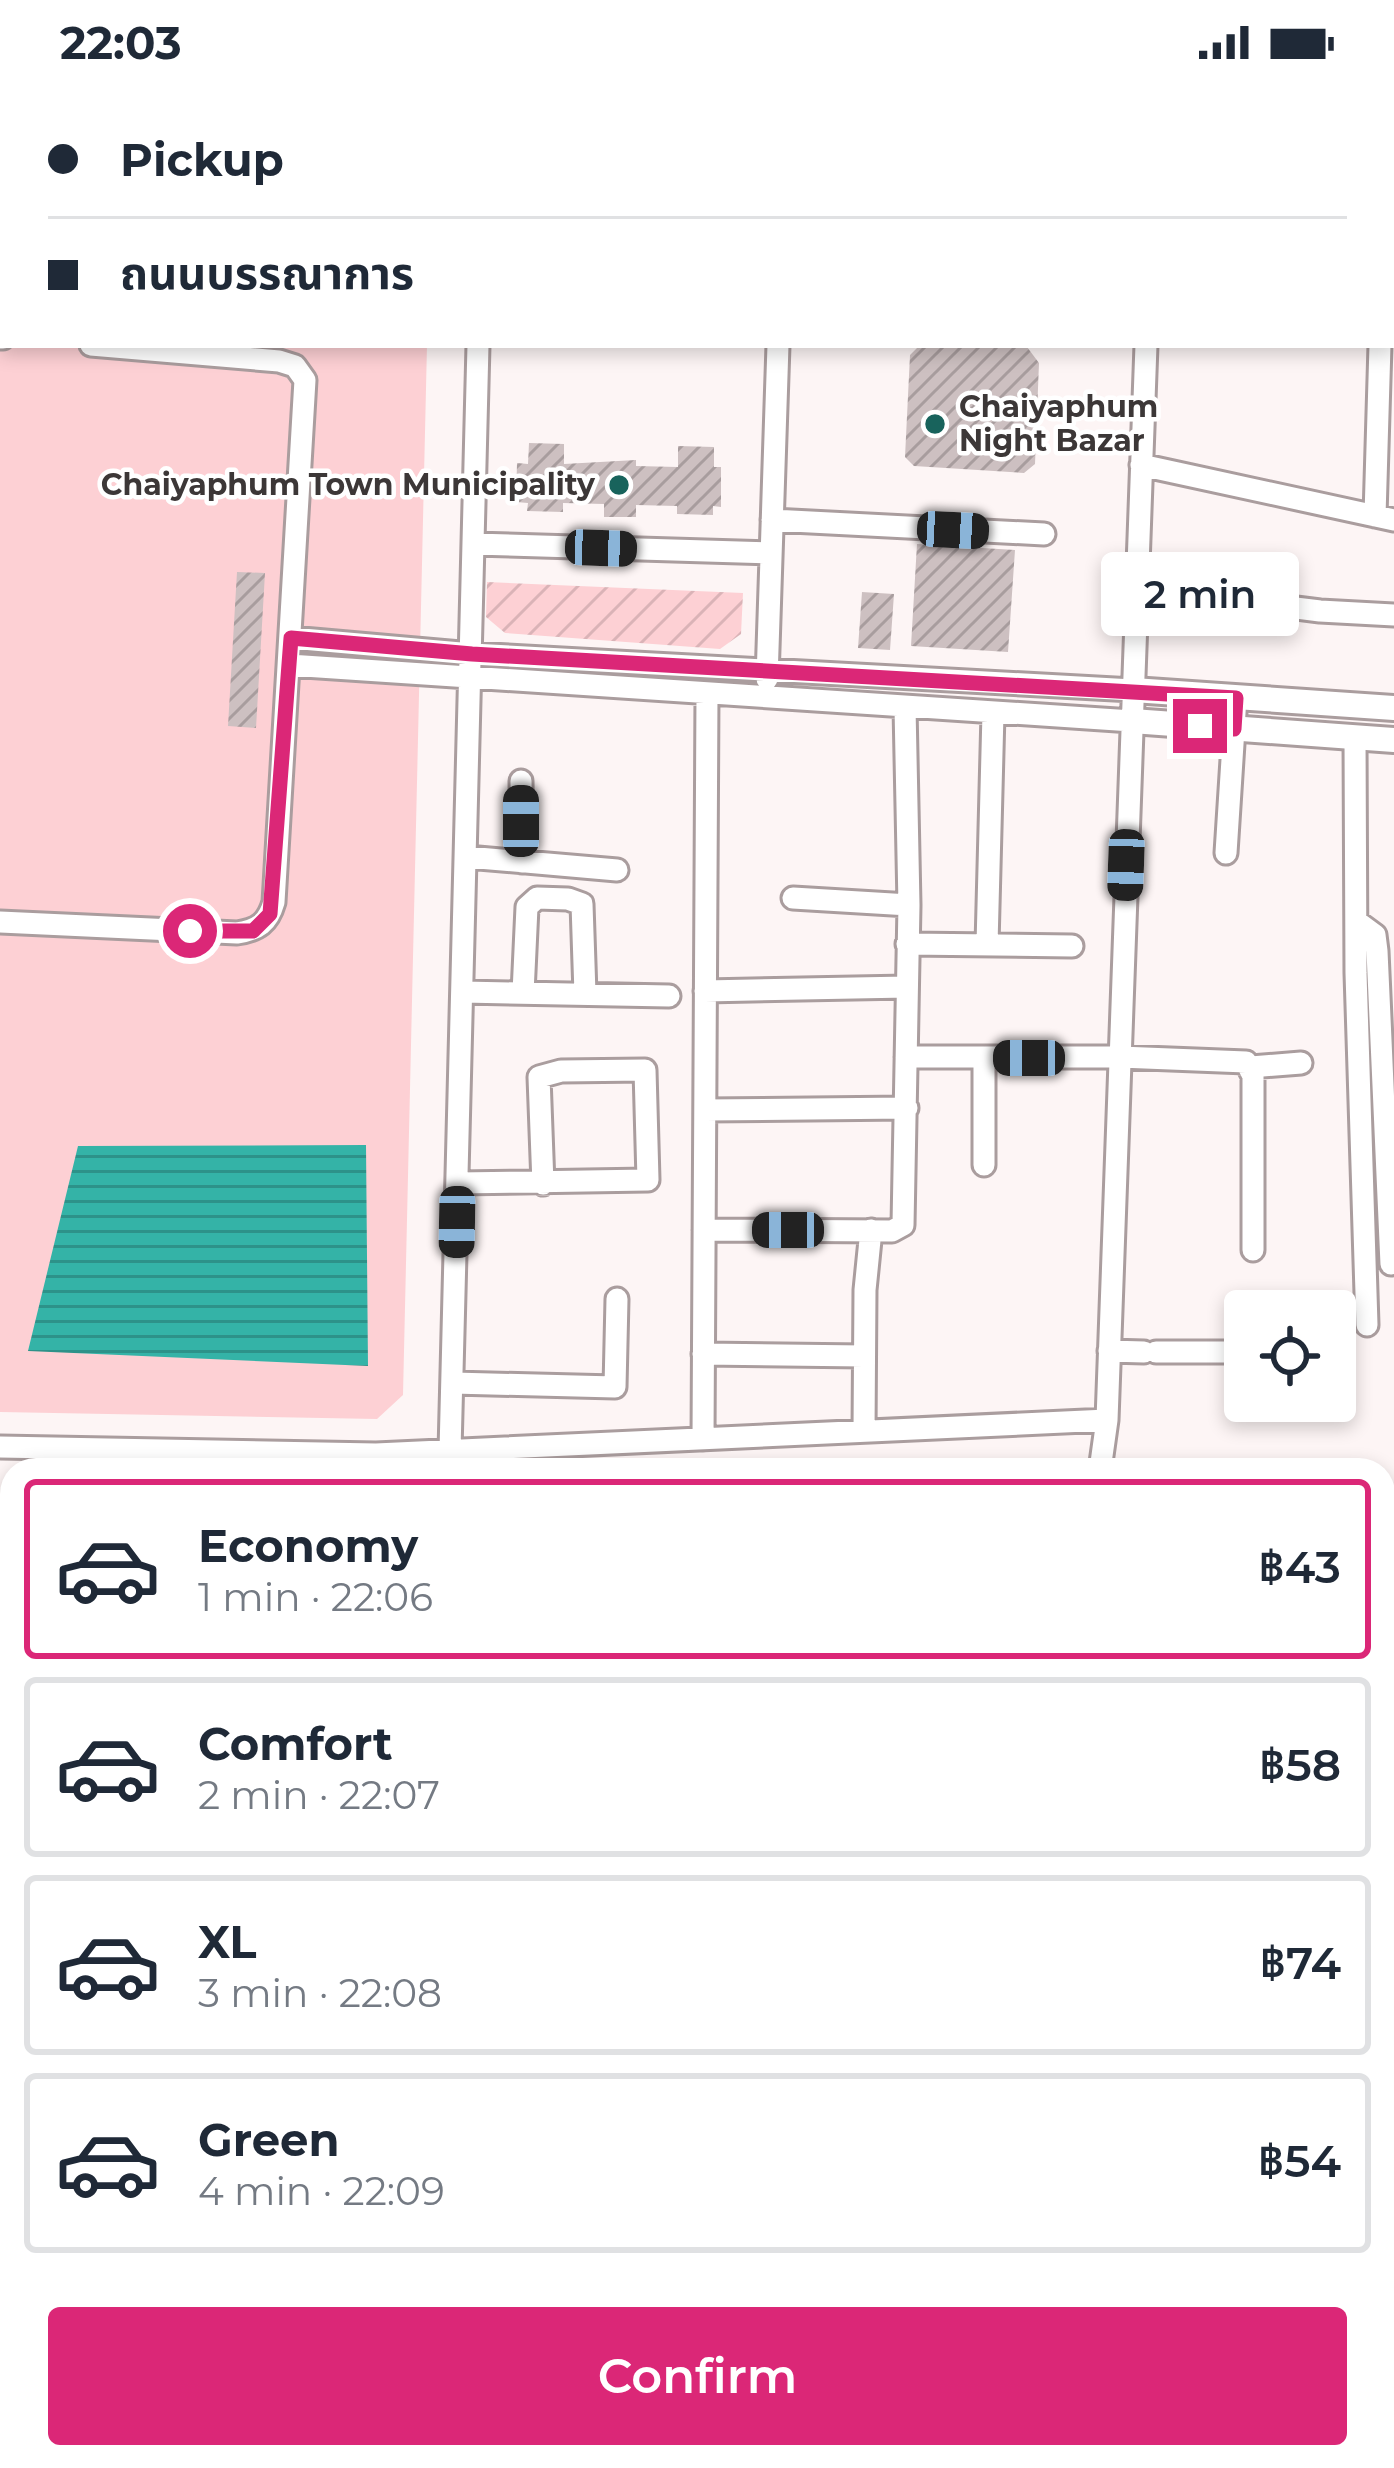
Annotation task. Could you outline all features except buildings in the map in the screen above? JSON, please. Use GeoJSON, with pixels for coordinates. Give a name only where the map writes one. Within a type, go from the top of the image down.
{"type":"FeatureCollection","features":[{"type":"Feature","properties":{"kind":"main road"},"geometry":{"type":"LineString","coordinates":[[1133,690],[1394,708]]}},
{"type":"Feature","properties":{"kind":"main road"},"geometry":{"type":"LineString","coordinates":[[1132,721],[1394,740]]}},
{"type":"Feature","properties":{"kind":"street"},"geometry":{"type":"LineString","coordinates":[[0,922],[237,933],[253,931],[265,922],[274,902],[307,389],[301,373],[279,361],[126,348]]}},
{"type":"Feature","properties":{"kind":"street"},"geometry":{"type":"LineString","coordinates":[[450,1451],[478,348]]}},
{"type":"Feature","properties":{"kind":"street"},"geometry":{"type":"LineString","coordinates":[[766,698],[778,348]]}},
{"type":"Feature","properties":{"kind":"street"},"geometry":{"type":"LineString","coordinates":[[1102,1458],[1107,1420],[1146,348]]}},
{"type":"Feature","properties":{"kind":"street"},"geometry":{"type":"LineString","coordinates":[[1141,465],[1385,518],[1380,348]]}},
{"type":"Feature","properties":{"kind":"street"},"geometry":{"type":"LineString","coordinates":[[772,520],[1044,534]]}},
{"type":"Feature","properties":{"kind":"street"},"geometry":{"type":"LineString","coordinates":[[474,544],[771,553]]}},
{"type":"Feature","properties":{"kind":"street"},"geometry":{"type":"LineString","coordinates":[[1137,588],[1320,611],[1394,615]]}},
{"type":"Feature","properties":{"kind":"street"},"geometry":{"type":"LineString","coordinates":[[291,638],[472,654],[1133,690]]}},
{"type":"Feature","properties":{"kind":"street"},"geometry":{"type":"LineString","coordinates":[[289,665],[1132,721]]}},
{"type":"Feature","properties":{"kind":"street"},"geometry":{"type":"LineString","coordinates":[[703,1439],[707,694]]}},
{"type":"Feature","properties":{"kind":"street"},"geometry":{"type":"LineString","coordinates":[[1226,853],[1236,698]]}},
{"type":"Feature","properties":{"kind":"street"},"geometry":{"type":"LineString","coordinates":[[704,1230],[892,1231],[903,1225],[909,905],[905,707]]}},
{"type":"Feature","properties":{"kind":"street"},"geometry":{"type":"LineString","coordinates":[[987,945],[993,712]]}},
{"type":"Feature","properties":{"kind":"street"},"geometry":{"type":"LineString","coordinates":[[1355,738],[1367,1325]]}},
{"type":"Feature","properties":{"kind":"street"},"geometry":{"type":"LineString","coordinates":[[521,782],[522,862]]}},
{"type":"Feature","properties":{"kind":"street"},"geometry":{"type":"LineString","coordinates":[[466,857],[617,870]]}},
{"type":"Feature","properties":{"kind":"street"},"geometry":{"type":"LineString","coordinates":[[523,993],[527,907],[537,898],[582,904],[585,994]]}},
{"type":"Feature","properties":{"kind":"street"},"geometry":{"type":"LineString","coordinates":[[793,898],[909,905]]}},
{"type":"Feature","properties":{"kind":"street"},"geometry":{"type":"LineString","coordinates":[[1356,921],[1375,935],[1377,951],[1391,1264]]}},
{"type":"Feature","properties":{"kind":"street"},"geometry":{"type":"LineString","coordinates":[[907,944],[1072,946]]}},
{"type":"Feature","properties":{"kind":"street"},"geometry":{"type":"LineString","coordinates":[[705,992],[907,987]]}},
{"type":"Feature","properties":{"kind":"street"},"geometry":{"type":"LineString","coordinates":[[463,992],[669,996]]}},
{"type":"Feature","properties":{"kind":"street"},"geometry":{"type":"LineString","coordinates":[[906,1057],[1120,1057],[1237,1061],[1250,1067],[1301,1063]]}},
{"type":"Feature","properties":{"kind":"street"},"geometry":{"type":"LineString","coordinates":[[984,1058],[984,1165]]}},
{"type":"Feature","properties":{"kind":"street"},"geometry":{"type":"LineString","coordinates":[[1250,1067],[1253,1250]]}},
{"type":"Feature","properties":{"kind":"street"},"geometry":{"type":"LineString","coordinates":[[458,1183],[544,1184],[649,1180],[645,1070],[561,1071],[539,1077],[544,1184]]}},
{"type":"Feature","properties":{"kind":"street"},"geometry":{"type":"LineString","coordinates":[[705,1110],[907,1108]]}},
{"type":"Feature","properties":{"kind":"street"},"geometry":{"type":"LineString","coordinates":[[864,1431],[871,1230]]}},
{"type":"Feature","properties":{"kind":"street"},"geometry":{"type":"LineString","coordinates":[[454,1382],[615,1388],[617,1299]]}},
{"type":"Feature","properties":{"kind":"street"},"geometry":{"type":"LineString","coordinates":[[1109,1351],[1224,1352]]}},
{"type":"Feature","properties":{"kind":"street"},"geometry":{"type":"LineString","coordinates":[[703,1354],[864,1356]]}},
{"type":"Feature","properties":{"kind":"street"},"geometry":{"type":"LineString","coordinates":[[403,1458],[450,1451],[1107,1420]]}},
{"type":"Feature","properties":{"kind":"street"},"geometry":{"type":"LineString","coordinates":[[0,1447],[157,1458]]}},
{"type":"Feature","properties":{"kind":"shaded area"},"geometry":{"type":"Polygon","coordinates":[[[0,348],[427,348],[403,1395],[377,1419],[0,1412],[0,348]]]}},
{"type":"Feature","properties":{"kind":"shaded area"},"geometry":{"type":"Polygon","coordinates":[[[487,582],[743,593],[741,634],[720,649],[505,633],[486,617],[487,582]]]}},
{"type":"Feature","properties":{"kind":"water"},"geometry":{"type":"Polygon","coordinates":[[[366,1145],[368,1366],[28,1351],[78,1146],[366,1145]]]}},
{"type":"Feature","properties":{"kind":"place","name":"Chaiyaphum Night Bazar"},"geometry":{"type":"Point","coordinates":[935,424]}},
{"type":"Feature","properties":{"kind":"place","name":"Chaiyaphum Town Municipality"},"geometry":{"type":"Point","coordinates":[619,485]}},
{"type":"Feature","properties":{"kind":"route"},"geometry":{"type":"LineString","coordinates":[[190,931],[253,931],[270,914],[291,638],[472,654],[1236,698],[1234,729],[1200,726]]}}]}
